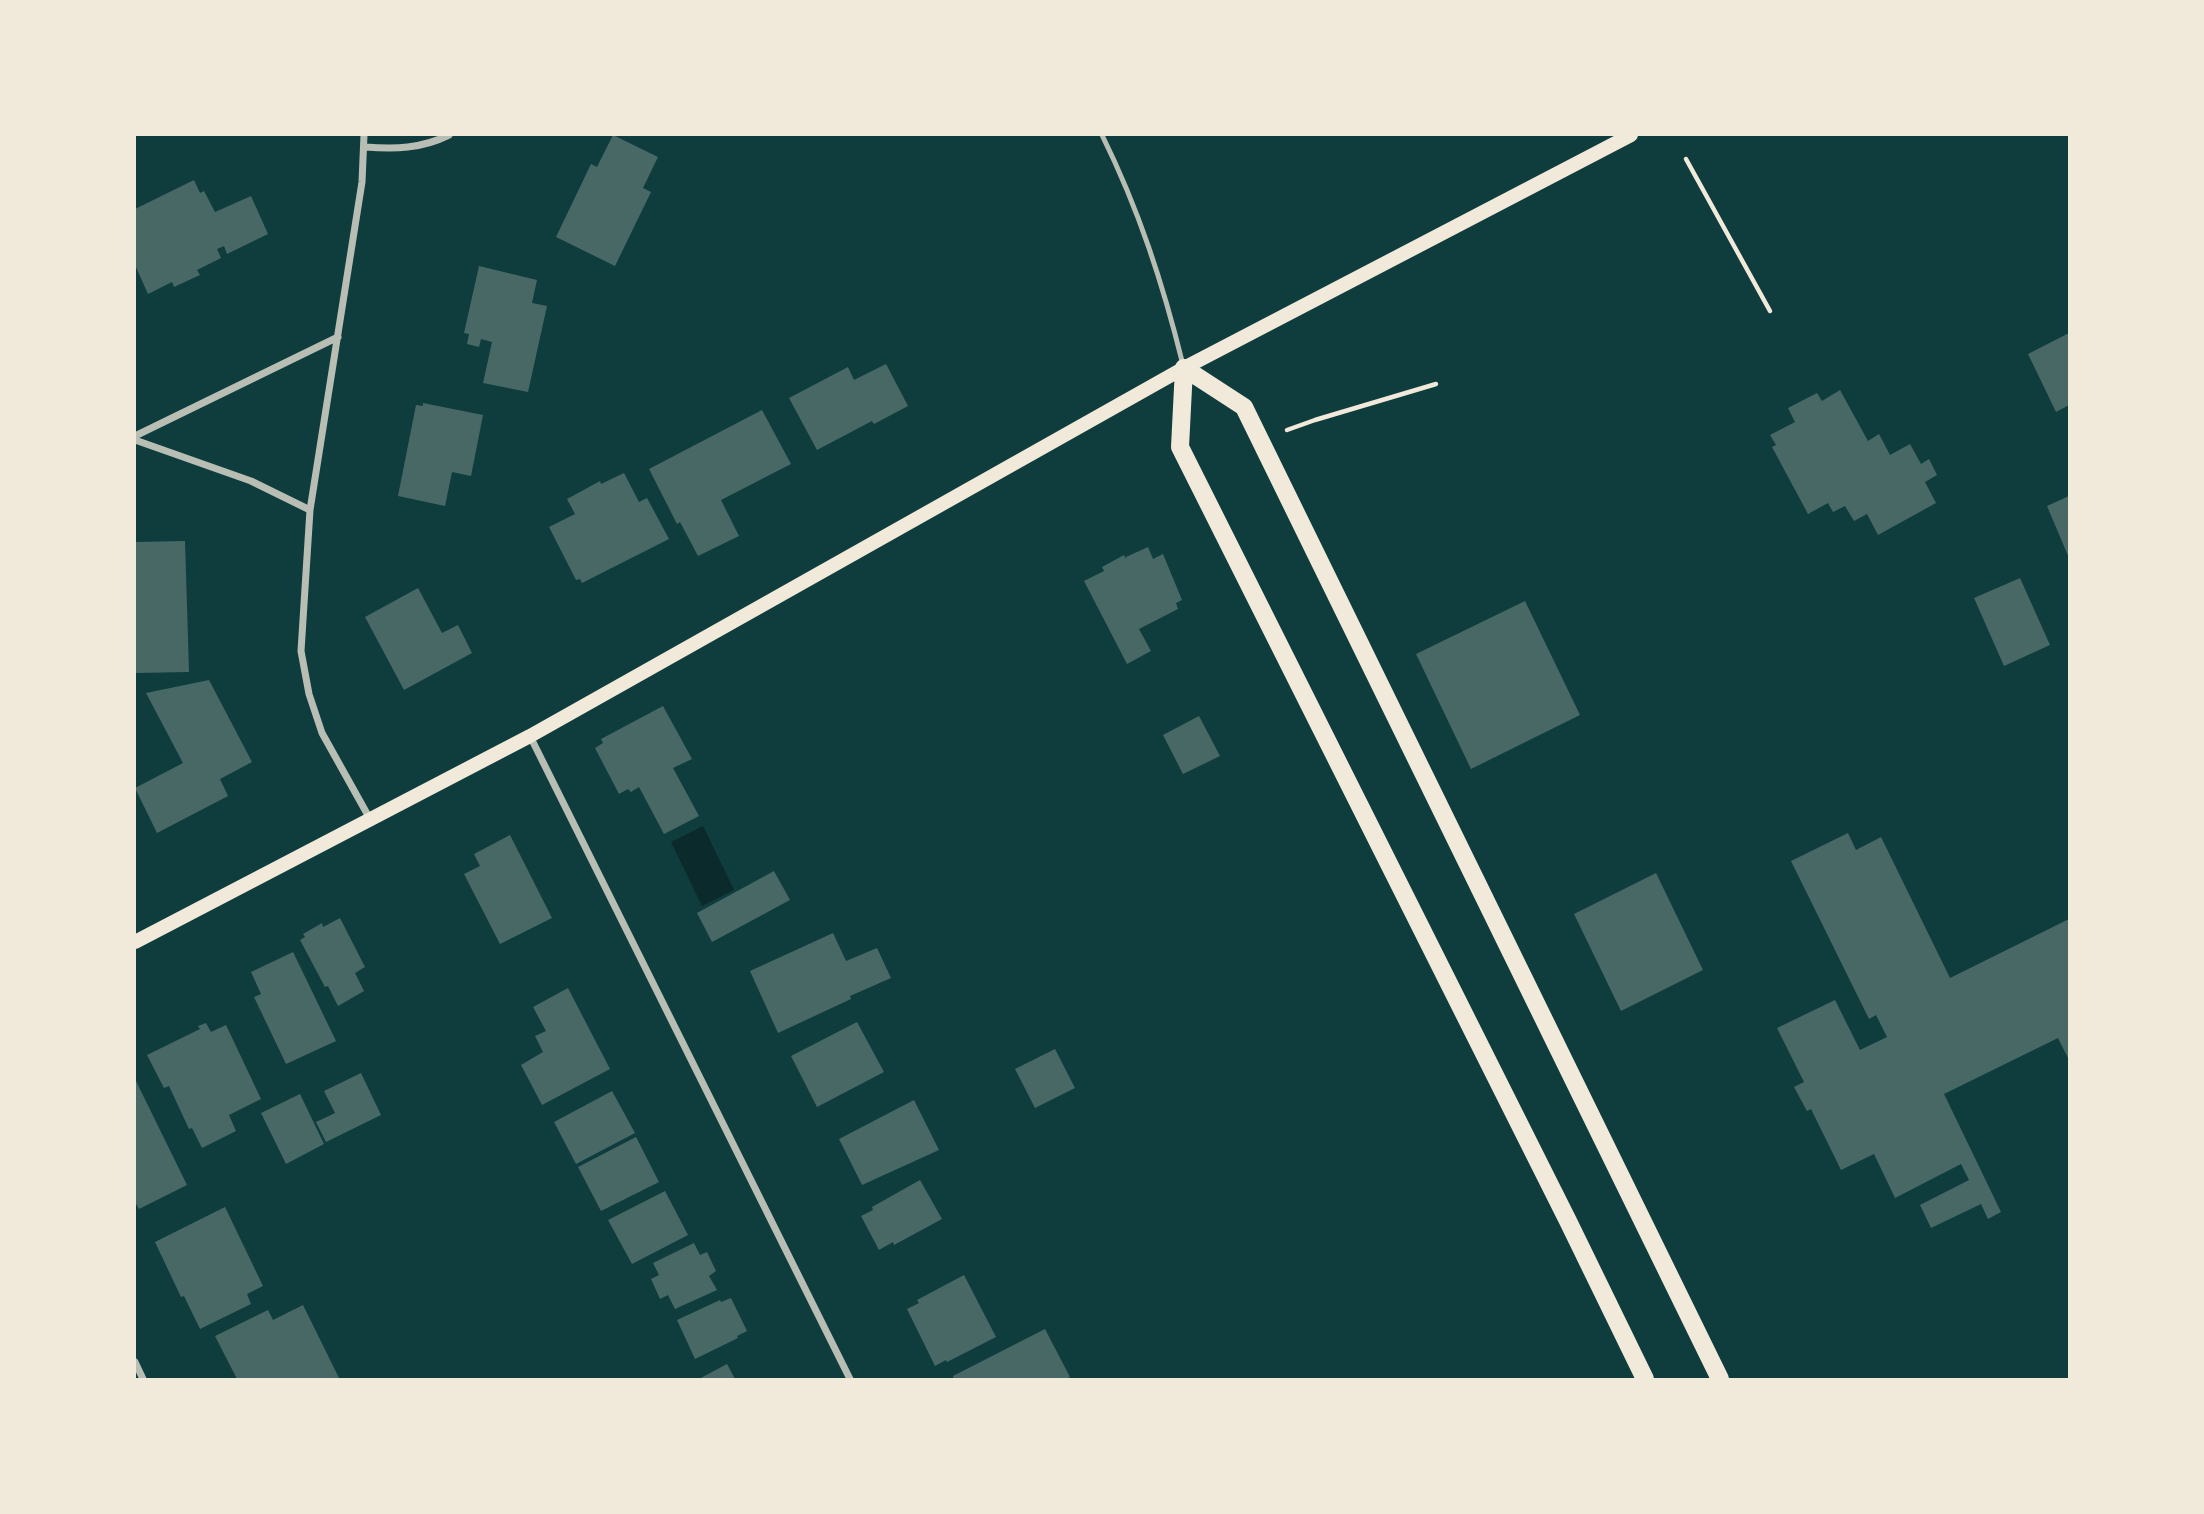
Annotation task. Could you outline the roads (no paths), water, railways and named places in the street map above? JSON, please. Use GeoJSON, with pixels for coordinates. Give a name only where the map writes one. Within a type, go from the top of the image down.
{"type":"FeatureCollection","features":[{"type":"Feature","properties":{"kind":"main road"},"geometry":{"type":"LineString","coordinates":[[135,942],[530,736],[1184,368],[1631,135]]}},
{"type":"Feature","properties":{"kind":"main road"},"geometry":{"type":"LineString","coordinates":[[1184,368],[1180,447],[1645,1379]]}},
{"type":"Feature","properties":{"kind":"main road"},"geometry":{"type":"LineString","coordinates":[[1184,368],[1244,407],[1720,1379]]}},
{"type":"Feature","properties":{"kind":"street"},"geometry":{"type":"LineString","coordinates":[[364,135],[362,182],[310,510],[302,651],[309,694],[322,733],[370,819]]}},
{"type":"Feature","properties":{"kind":"street"},"geometry":{"type":"LineString","coordinates":[[365,146],[393,149],[422,146],[449,135]]}},
{"type":"Feature","properties":{"kind":"street"},"geometry":{"type":"LineString","coordinates":[[135,438],[338,337]]}},
{"type":"Feature","properties":{"kind":"street"},"geometry":{"type":"LineString","coordinates":[[135,438],[251,481],[310,510]]}},
{"type":"Feature","properties":{"kind":"street"},"geometry":{"type":"LineString","coordinates":[[530,736],[850,1379]]}},
{"type":"Feature","properties":{"kind":"street"},"geometry":{"type":"LineString","coordinates":[[135,1362],[143,1379]]}},
{"type":"Feature","properties":{"kind":"lane"},"geometry":{"type":"LineString","coordinates":[[1102,135],[1126,183],[1159,275],[1184,368]]}},
{"type":"Feature","properties":{"kind":"water"},"geometry":{"type":"Polygon","coordinates":[[[703,826],[734,890],[702,906],[671,842],[703,826]]]}}]}
